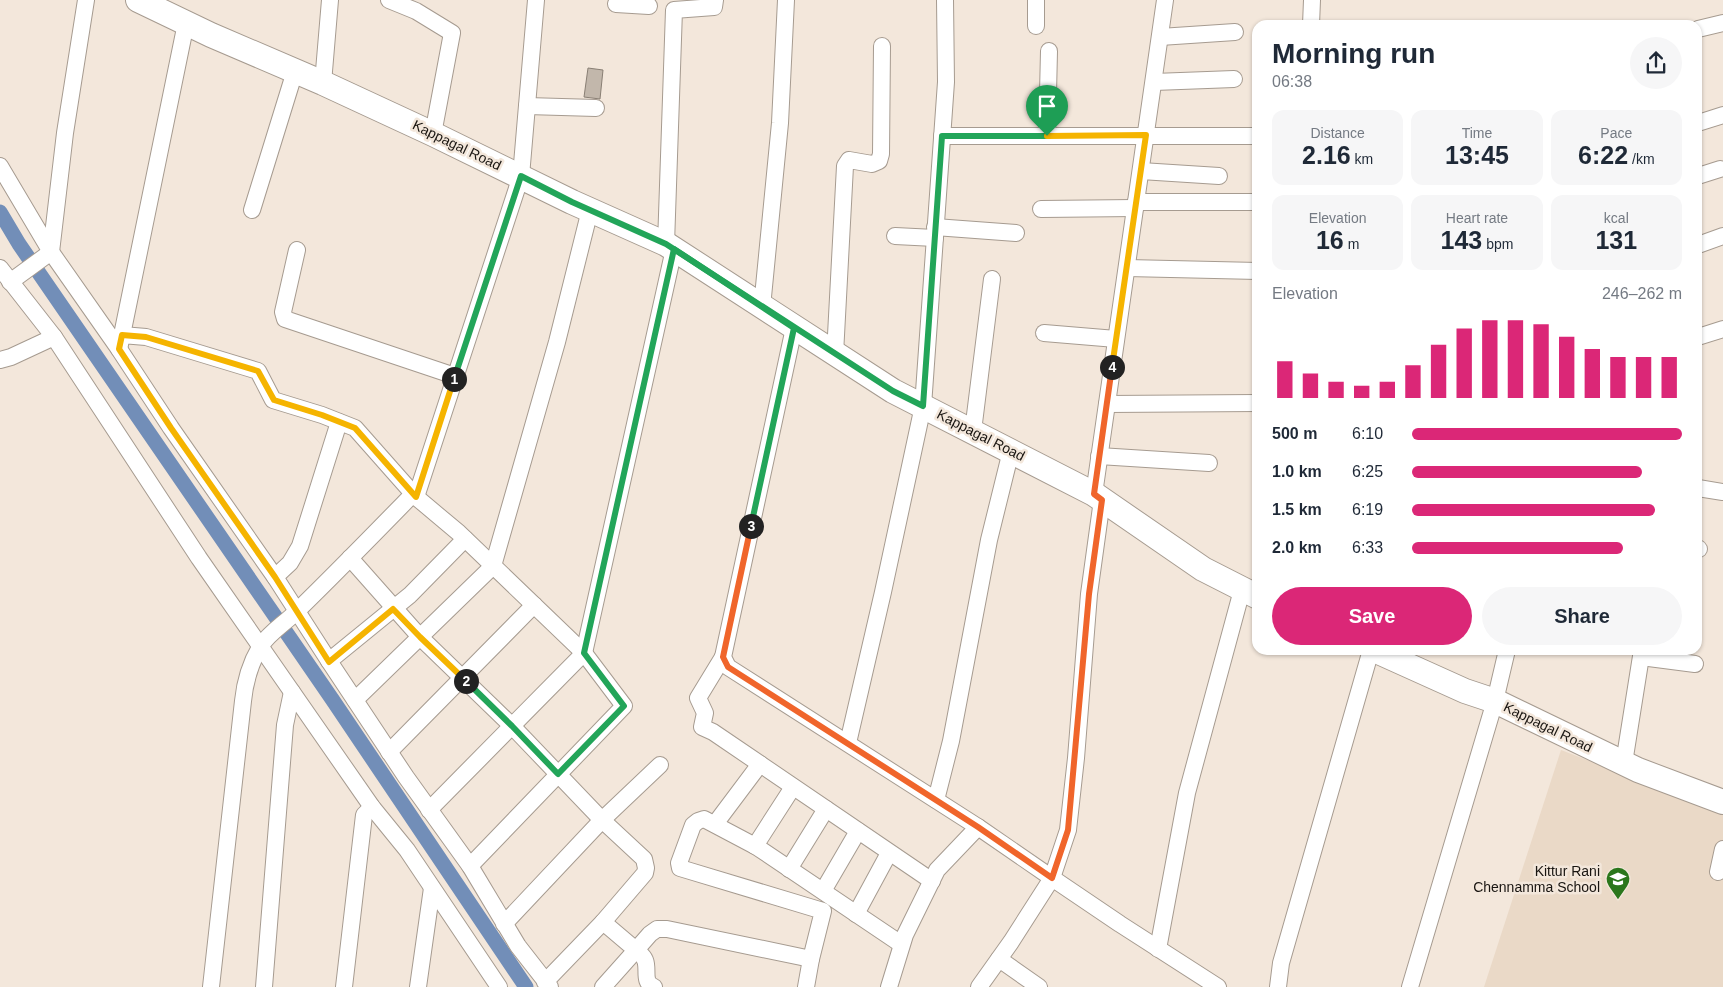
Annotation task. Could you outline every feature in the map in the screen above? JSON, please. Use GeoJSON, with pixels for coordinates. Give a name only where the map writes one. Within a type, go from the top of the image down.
{"type":"FeatureCollection","features":[{"type":"Feature","properties":{"kind":"main road","name":"Kappagal Road"},"geometry":{"type":"LineString","coordinates":[[138,0],[434,134],[590,210],[670,246],[893,391],[1011,450],[1098,497],[1203,569],[1250,594]]}},
{"type":"Feature","properties":{"kind":"main road","name":"Kappagal Road"},"geometry":{"type":"LineString","coordinates":[[1384,655],[1464,691],[1495,701],[1624,763],[1723,802]]}},
{"type":"Feature","properties":{"kind":"street"},"geometry":{"type":"LineString","coordinates":[[3,273],[24,272],[45,257],[86,0]]}},
{"type":"Feature","properties":{"kind":"street"},"geometry":{"type":"LineString","coordinates":[[323,83],[330,0]]}},
{"type":"Feature","properties":{"kind":"street"},"geometry":{"type":"LineString","coordinates":[[389,0],[416,6],[452,33],[434,134]]}},
{"type":"Feature","properties":{"kind":"street"},"geometry":{"type":"LineString","coordinates":[[211,987],[246,679],[263,642],[415,495],[521,176],[536,0]]}},
{"type":"Feature","properties":{"kind":"street"},"geometry":{"type":"LineString","coordinates":[[616,4],[649,3],[674,10],[714,7],[715,0]]}},
{"type":"Feature","properties":{"kind":"street"},"geometry":{"type":"LineString","coordinates":[[762,307],[780,123],[786,0]]}},
{"type":"Feature","properties":{"kind":"street"},"geometry":{"type":"LineString","coordinates":[[848,743],[923,406],[946,82],[945,0]]}},
{"type":"Feature","properties":{"kind":"street"},"geometry":{"type":"LineString","coordinates":[[1036,0],[1036,26]]}},
{"type":"Feature","properties":{"kind":"street"},"geometry":{"type":"LineString","coordinates":[[979,987],[1052,878],[1068,830],[1098,497],[1099,456],[1165,0]]}},
{"type":"Feature","properties":{"kind":"street"},"geometry":{"type":"LineString","coordinates":[[1311,20],[1312,0]]}},
{"type":"Feature","properties":{"kind":"street"},"geometry":{"type":"LineString","coordinates":[[429,810],[584,653],[670,246],[674,10]]}},
{"type":"Feature","properties":{"kind":"street"},"geometry":{"type":"LineString","coordinates":[[121,342],[186,23]]}},
{"type":"Feature","properties":{"kind":"street"},"geometry":{"type":"LineString","coordinates":[[1702,28],[1723,23]]}},
{"type":"Feature","properties":{"kind":"street"},"geometry":{"type":"LineString","coordinates":[[1160,37],[1235,32]]}},
{"type":"Feature","properties":{"kind":"street"},"geometry":{"type":"LineString","coordinates":[[835,354],[844,166],[848,160],[872,164],[879,161],[881,154],[882,46]]}},
{"type":"Feature","properties":{"kind":"street"},"geometry":{"type":"LineString","coordinates":[[1047,136],[1049,51]]}},
{"type":"Feature","properties":{"kind":"street"},"geometry":{"type":"LineString","coordinates":[[252,210],[296,71]]}},
{"type":"Feature","properties":{"kind":"street"},"geometry":{"type":"LineString","coordinates":[[1154,82],[1234,79]]}},
{"type":"Feature","properties":{"kind":"street"},"geometry":{"type":"LineString","coordinates":[[527,106],[596,108]]}},
{"type":"Feature","properties":{"kind":"street"},"geometry":{"type":"LineString","coordinates":[[1702,122],[1723,115]]}},
{"type":"Feature","properties":{"kind":"street"},"geometry":{"type":"LineString","coordinates":[[942,136],[1252,136]]}},
{"type":"Feature","properties":{"kind":"street"},"geometry":{"type":"LineString","coordinates":[[0,166],[45,257],[121,342],[171,428],[275,577],[294,614],[329,662],[429,810],[470,866],[518,946],[547,984],[645,873],[644,859],[602,820],[512,726],[420,637],[393,609],[350,558]]}},
{"type":"Feature","properties":{"kind":"street"},"geometry":{"type":"LineString","coordinates":[[1702,175],[1720,169]]}},
{"type":"Feature","properties":{"kind":"street"},"geometry":{"type":"LineString","coordinates":[[1141,171],[1219,176]]}},
{"type":"Feature","properties":{"kind":"street"},"geometry":{"type":"LineString","coordinates":[[1040,209],[1252,202]]}},
{"type":"Feature","properties":{"kind":"street"},"geometry":{"type":"LineString","coordinates":[[354,700],[494,566],[557,342],[590,210]]}},
{"type":"Feature","properties":{"kind":"street"},"geometry":{"type":"LineString","coordinates":[[895,236],[935,233],[1016,233]]}},
{"type":"Feature","properties":{"kind":"street"},"geometry":{"type":"LineString","coordinates":[[1702,244],[1723,236]]}},
{"type":"Feature","properties":{"kind":"street"},"geometry":{"type":"LineString","coordinates":[[297,250],[283,312],[285,319],[455,376]]}},
{"type":"Feature","properties":{"kind":"street"},"geometry":{"type":"LineString","coordinates":[[1127,268],[1252,271]]}},
{"type":"Feature","properties":{"kind":"street"},"geometry":{"type":"LineString","coordinates":[[3,273],[54,337],[199,558],[263,642],[292,692],[372,808],[407,850],[499,987]]}},
{"type":"Feature","properties":{"kind":"street"},"geometry":{"type":"LineString","coordinates":[[973,431],[992,279]]}},
{"type":"Feature","properties":{"kind":"street"},"geometry":{"type":"LineString","coordinates":[[794,328],[723,657],[698,698],[705,713],[702,727],[713,732],[932,882]]}},
{"type":"Feature","properties":{"kind":"street"},"geometry":{"type":"LineString","coordinates":[[1702,335],[1723,329]]}},
{"type":"Feature","properties":{"kind":"street"},"geometry":{"type":"LineString","coordinates":[[1044,333],[1116,339]]}},
{"type":"Feature","properties":{"kind":"street"},"geometry":{"type":"LineString","coordinates":[[0,360],[54,337]]}},
{"type":"Feature","properties":{"kind":"street"},"geometry":{"type":"LineString","coordinates":[[121,342],[146,337],[258,371],[274,400],[355,428],[415,495],[494,566],[584,653],[624,706],[470,866]]}},
{"type":"Feature","properties":{"kind":"street"},"geometry":{"type":"LineString","coordinates":[[1107,404],[1252,403]]}},
{"type":"Feature","properties":{"kind":"street"},"geometry":{"type":"LineString","coordinates":[[275,577],[290,563],[300,546],[339,422]]}},
{"type":"Feature","properties":{"kind":"street"},"geometry":{"type":"LineString","coordinates":[[936,800],[951,741],[988,540],[1011,450]]}},
{"type":"Feature","properties":{"kind":"street"},"geometry":{"type":"LineString","coordinates":[[1099,456],[1209,463]]}},
{"type":"Feature","properties":{"kind":"street"},"geometry":{"type":"LineString","coordinates":[[1702,489],[1723,492]]}},
{"type":"Feature","properties":{"kind":"street"},"geometry":{"type":"LineString","coordinates":[[329,662],[410,594],[465,539]]}},
{"type":"Feature","properties":{"kind":"street"},"geometry":{"type":"LineString","coordinates":[[1158,949],[1187,793],[1250,594]]}},
{"type":"Feature","properties":{"kind":"street"},"geometry":{"type":"LineString","coordinates":[[389,752],[534,605]]}},
{"type":"Feature","properties":{"kind":"street"},"geometry":{"type":"LineString","coordinates":[[1278,987],[1281,963],[1372,655]]}},
{"type":"Feature","properties":{"kind":"street"},"geometry":{"type":"LineString","coordinates":[[1410,987],[1495,701],[1505,655]]}},
{"type":"Feature","properties":{"kind":"street"},"geometry":{"type":"LineString","coordinates":[[1624,763],[1641,655]]}},
{"type":"Feature","properties":{"kind":"street"},"geometry":{"type":"LineString","coordinates":[[1651,655],[1695,664]]}},
{"type":"Feature","properties":{"kind":"street"},"geometry":{"type":"LineString","coordinates":[[723,657],[728,667],[978,827],[1158,949],[1218,987]]}},
{"type":"Feature","properties":{"kind":"street"},"geometry":{"type":"LineString","coordinates":[[264,987],[285,725],[292,692]]}},
{"type":"Feature","properties":{"kind":"street"},"geometry":{"type":"LineString","coordinates":[[715,824],[760,764]]}},
{"type":"Feature","properties":{"kind":"street"},"geometry":{"type":"LineString","coordinates":[[504,924],[602,820],[660,765]]}},
{"type":"Feature","properties":{"kind":"street"},"geometry":{"type":"LineString","coordinates":[[755,846],[793,787]]}},
{"type":"Feature","properties":{"kind":"street"},"geometry":{"type":"LineString","coordinates":[[344,987],[364,815],[372,808]]}},
{"type":"Feature","properties":{"kind":"street"},"geometry":{"type":"LineString","coordinates":[[789,869],[826,809]]}},
{"type":"Feature","properties":{"kind":"street"},"geometry":{"type":"LineString","coordinates":[[823,912],[680,868],[679,864],[693,825],[704,819],[755,846],[901,944]]}},
{"type":"Feature","properties":{"kind":"street"},"geometry":{"type":"LineString","coordinates":[[889,987],[901,944],[937,870],[978,827]]}},
{"type":"Feature","properties":{"kind":"street"},"geometry":{"type":"LineString","coordinates":[[806,987],[826,893],[858,832]]}},
{"type":"Feature","properties":{"kind":"street"},"geometry":{"type":"LineString","coordinates":[[1718,872],[1723,849]]}},
{"type":"Feature","properties":{"kind":"street"},"geometry":{"type":"LineString","coordinates":[[856,914],[889,853]]}},
{"type":"Feature","properties":{"kind":"street"},"geometry":{"type":"LineString","coordinates":[[418,987],[432,888]]}},
{"type":"Feature","properties":{"kind":"street"},"geometry":{"type":"LineString","coordinates":[[603,922],[645,960],[647,981],[654,987]]}},
{"type":"Feature","properties":{"kind":"street"},"geometry":{"type":"LineString","coordinates":[[602,987],[650,934],[657,929],[666,929],[811,959]]}},
{"type":"Feature","properties":{"kind":"street"},"geometry":{"type":"LineString","coordinates":[[999,959],[1040,987]]}},
{"type":"Feature","properties":{"kind":"shaded area","name":"Kittur Rani Chennamma School"},"geometry":{"type":"Polygon","coordinates":[[[1561,750],[1723,812],[1723,987],[1484,987],[1561,750]]]}},
{"type":"Feature","properties":{"kind":"building"},"geometry":{"type":"Polygon","coordinates":[[[588,68],[603,70],[600,99],[584,97],[588,68]]]}},
{"type":"Feature","properties":{"kind":"waterway"},"geometry":{"type":"LineString","coordinates":[[0,212],[19,244],[332,699],[526,987]]}},
{"type":"Feature","properties":{"kind":"place","name":"Kittur Rani Chennamma School"},"geometry":{"type":"Point","coordinates":[1618,900]}},
{"type":"Feature","properties":{"kind":"route"},"geometry":{"type":"LineString","coordinates":[[1047,136],[942,136],[923,406],[893,391],[794,328],[768,311],[666,244],[572,202],[521,176],[416,497],[355,428],[322,415],[274,400],[258,371],[146,337],[122,335],[119,349],[171,428],[275,577],[329,662],[393,609],[558,774],[624,706],[584,653],[674,249],[794,328],[723,657],[728,667],[978,827],[1052,878],[1068,830],[1076,758],[1089,594],[1102,500],[1094,494],[1146,135],[1047,136]]}}]}
